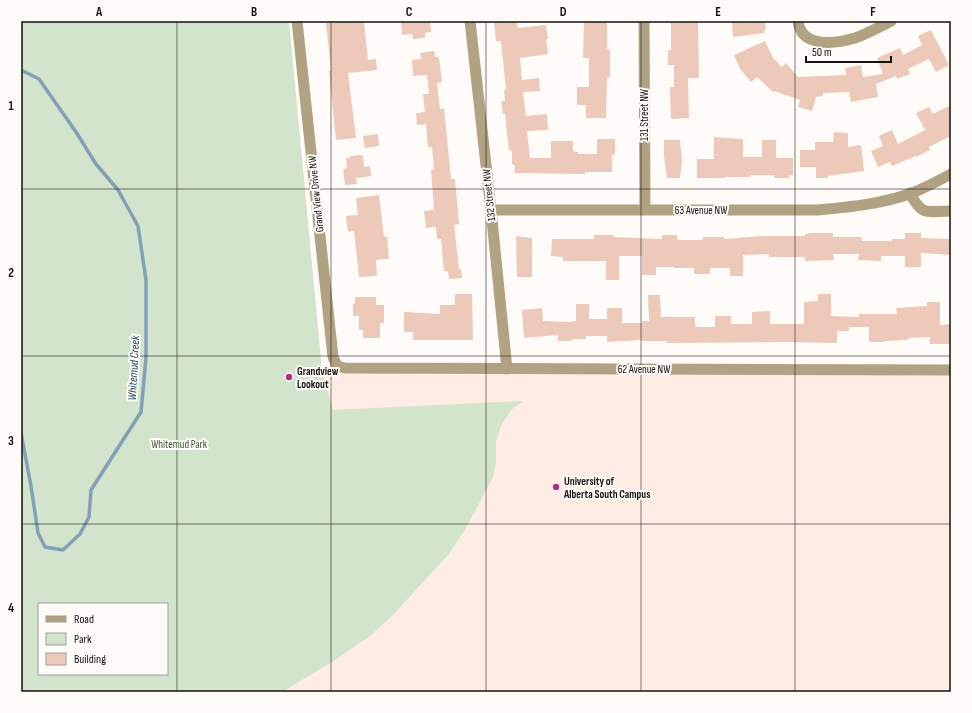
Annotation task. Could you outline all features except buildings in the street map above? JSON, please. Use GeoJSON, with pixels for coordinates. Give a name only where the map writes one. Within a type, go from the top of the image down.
{"type":"FeatureCollection","features":[{"type":"Feature","properties":{"kind":"street","name":"Grand View Drive NW"},"geometry":{"type":"LineString","coordinates":[[297,21],[334,356],[337,366]]}},
{"type":"Feature","properties":{"kind":"street","name":"132 Street NW"},"geometry":{"type":"LineString","coordinates":[[470,21],[507,369]]}},
{"type":"Feature","properties":{"kind":"street","name":"131 Street NW"},"geometry":{"type":"LineString","coordinates":[[644,21],[645,210]]}},
{"type":"Feature","properties":{"kind":"street"},"geometry":{"type":"LineString","coordinates":[[798,21],[801,32],[805,36],[813,41],[822,42],[843,41],[856,38],[892,21]]}},
{"type":"Feature","properties":{"kind":"street","name":"63 Avenue NW"},"geometry":{"type":"LineString","coordinates":[[491,210],[818,210],[868,203],[910,193],[951,174]]}},
{"type":"Feature","properties":{"kind":"street"},"geometry":{"type":"LineString","coordinates":[[910,193],[917,206],[924,211],[951,211]]}},
{"type":"Feature","properties":{"kind":"street","name":"62 Avenue NW"},"geometry":{"type":"LineString","coordinates":[[337,366],[345,368],[951,370]]}},
{"type":"Feature","properties":{"kind":"shaded area","name":"University of Alberta South Campus"},"geometry":{"type":"Polygon","coordinates":[[[322,370],[951,371],[951,692],[146,692],[166,675],[168,675],[168,603],[322,370]]]}},
{"type":"Feature","properties":{"kind":"green space","name":"Whitemud Park"},"geometry":{"type":"Polygon","coordinates":[[[21,21],[289,21],[322,370],[333,410],[523,401],[511,410],[501,426],[496,441],[496,461],[493,477],[466,528],[448,555],[391,617],[370,636],[332,662],[282,692],[21,692],[21,21]]]}},
{"type":"Feature","properties":{"kind":"waterway","name":"Whitemud Creek"},"geometry":{"type":"LineString","coordinates":[[21,70],[39,79],[76,132],[96,164],[118,190],[138,226],[146,280],[146,358],[141,412],[91,490],[89,517],[80,534],[63,550],[45,547],[38,533],[21,433]]}},
{"type":"Feature","properties":{"kind":"place","name":"Grandview Lookout"},"geometry":{"type":"Point","coordinates":[289,377]}},
{"type":"Feature","properties":{"kind":"place","name":"University of Alberta South Campus"},"geometry":{"type":"Point","coordinates":[556,487]}}]}
